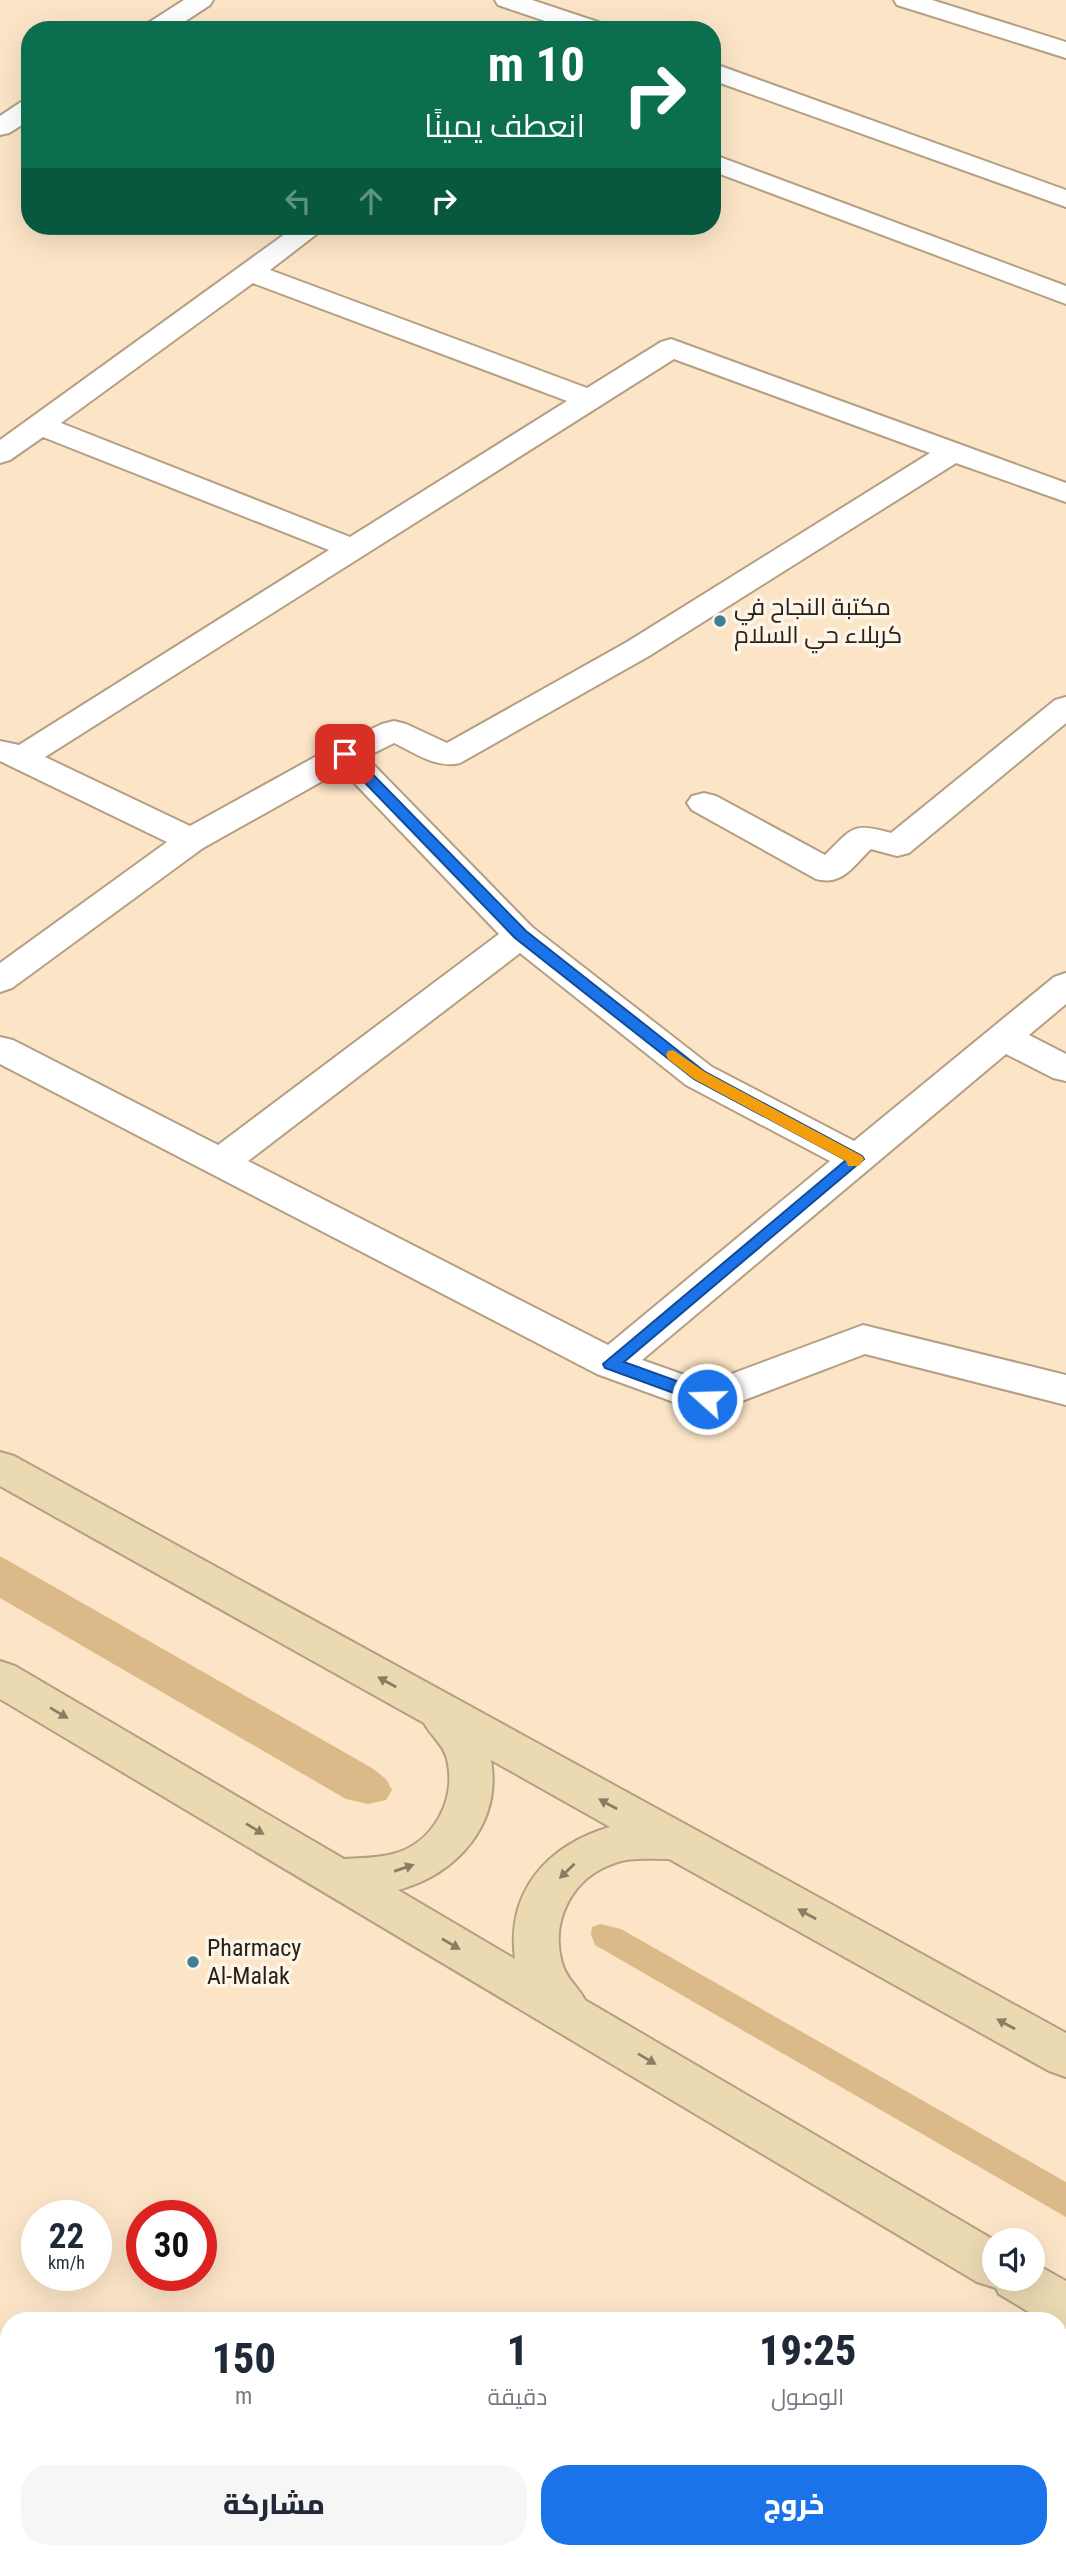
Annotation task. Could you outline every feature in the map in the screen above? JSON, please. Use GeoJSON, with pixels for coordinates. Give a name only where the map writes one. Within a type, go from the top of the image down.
{"type":"FeatureCollection","features":[{"type":"Feature","properties":{"kind":"main road"},"geometry":{"type":"LineString","coordinates":[[0,1467],[1066,2057]]}},
{"type":"Feature","properties":{"kind":"main road"},"geometry":{"type":"LineString","coordinates":[[0,1678],[982,2259]]}},
{"type":"Feature","properties":{"kind":"main road"},"geometry":{"type":"LineString","coordinates":[[337,1878],[376,1877],[412,1866],[442,1847],[464,1820],[474,1789],[471,1760],[458,1731],[434,1709]]}},
{"type":"Feature","properties":{"kind":"main road"},"geometry":{"type":"LineString","coordinates":[[570,2014],[547,1986],[535,1954],[535,1921],[548,1891],[572,1866],[602,1848],[638,1840],[676,1841]]}},
{"type":"Feature","properties":{"kind":"main road"},"geometry":{"type":"LineString","coordinates":[[1038,2291],[1066,2308]]}},
{"type":"Feature","properties":{"kind":"street"},"geometry":{"type":"LineString","coordinates":[[168,21],[201,0]]}},
{"type":"Feature","properties":{"kind":"street"},"geometry":{"type":"LineString","coordinates":[[507,0],[580,21]]}},
{"type":"Feature","properties":{"kind":"street"},"geometry":{"type":"LineString","coordinates":[[906,0],[1066,50]]}},
{"type":"Feature","properties":{"kind":"street"},"geometry":{"type":"LineString","coordinates":[[721,74],[1066,199]]}},
{"type":"Feature","properties":{"kind":"street"},"geometry":{"type":"LineString","coordinates":[[0,127],[21,114]]}},
{"type":"Feature","properties":{"kind":"street"},"geometry":{"type":"LineString","coordinates":[[721,165],[1066,296]]}},
{"type":"Feature","properties":{"kind":"street"},"geometry":{"type":"LineString","coordinates":[[0,454],[301,235]]}},
{"type":"Feature","properties":{"kind":"street"},"geometry":{"type":"LineString","coordinates":[[250,272],[590,399]]}},
{"type":"Feature","properties":{"kind":"street"},"geometry":{"type":"LineString","coordinates":[[11,754],[353,549],[671,348],[1066,493]]}},
{"type":"Feature","properties":{"kind":"street"},"geometry":{"type":"LineString","coordinates":[[40,425],[353,549]]}},
{"type":"Feature","properties":{"kind":"street"},"geometry":{"type":"LineString","coordinates":[[0,980],[191,840],[345,754],[394,731],[448,757],[638,649],[953,452]]}},
{"type":"Feature","properties":{"kind":"street"},"geometry":{"type":"LineString","coordinates":[[704,803],[828,872],[864,836],[897,845],[1066,707]]}},
{"type":"Feature","properties":{"kind":"street"},"geometry":{"type":"LineString","coordinates":[[11,754],[191,840]]}},
{"type":"Feature","properties":{"kind":"street"},"geometry":{"type":"LineString","coordinates":[[345,754],[520,934],[699,1076],[857,1159]]}},
{"type":"Feature","properties":{"kind":"street"},"geometry":{"type":"LineString","coordinates":[[220,1162],[520,934]]}},
{"type":"Feature","properties":{"kind":"street"},"geometry":{"type":"LineString","coordinates":[[611,1364],[1066,985]]}},
{"type":"Feature","properties":{"kind":"street"},"geometry":{"type":"LineString","coordinates":[[1003,1037],[1066,1069]]}},
{"type":"Feature","properties":{"kind":"street"},"geometry":{"type":"LineString","coordinates":[[6,1059],[220,1162],[611,1364],[707,1399],[863,1339],[1066,1390]]}},
{"type":"Feature","properties":{"kind":"shaded area"},"geometry":{"type":"Polygon","coordinates":[[[0,1556],[372,1768],[386,1779],[392,1790],[386,1800],[368,1804],[346,1799],[0,1598],[0,1556]]]}},
{"type":"Feature","properties":{"kind":"shaded area"},"geometry":{"type":"Polygon","coordinates":[[[600,1924],[621,1929],[1066,2182],[1066,2217],[595,1945],[591,1934],[592,1927],[600,1924]]]}},
{"type":"Feature","properties":{"kind":"slow traffic"},"geometry":{"type":"LineString","coordinates":[[673,1055],[699,1076],[857,1159],[853,1162]]}},
{"type":"Feature","properties":{"kind":"place","name":"مكتبة النجاح في كربلاء حي السلام"},"geometry":{"type":"Point","coordinates":[720,621]}},
{"type":"Feature","properties":{"kind":"place","name":"Pharmacy Al-Malak"},"geometry":{"type":"Point","coordinates":[193,1962]}},
{"type":"Feature","properties":{"kind":"route"},"geometry":{"type":"LineString","coordinates":[[345,754],[520,934],[699,1076],[857,1159],[611,1364],[707,1399]]}}]}
